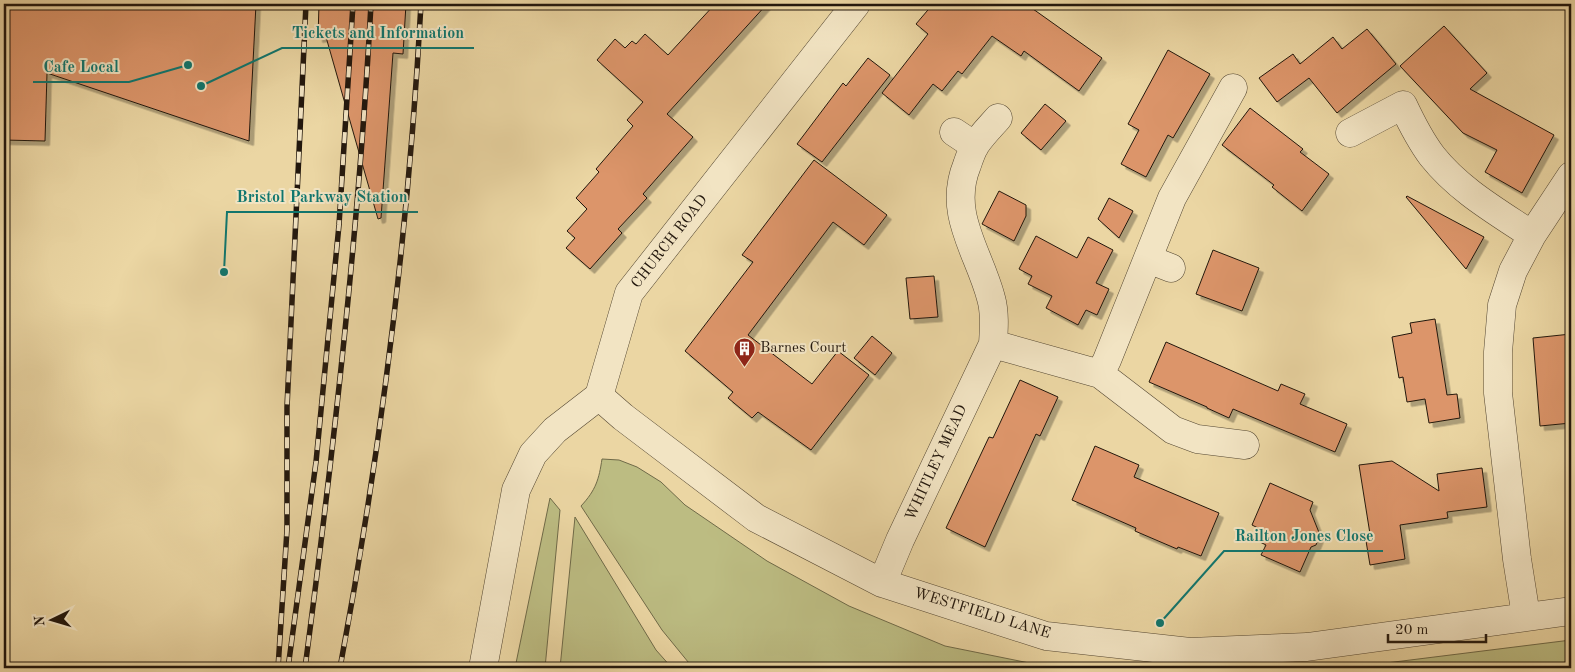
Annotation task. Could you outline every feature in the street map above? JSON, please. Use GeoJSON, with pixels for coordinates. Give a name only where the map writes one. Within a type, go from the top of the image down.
{"type":"FeatureCollection","features":[{"type":"Feature","properties":{"kind":"street","name":"CHURCH ROAD"},"geometry":{"type":"LineString","coordinates":[[599,396],[629,293],[856,4]]}},
{"type":"Feature","properties":{"kind":"street"},"geometry":{"type":"LineString","coordinates":[[1100,374],[1159,263],[1172,198],[1233,88]]}},
{"type":"Feature","properties":{"kind":"street"},"geometry":{"type":"LineString","coordinates":[[1350,133],[1402,105],[1424,144],[1445,171],[1476,199],[1532,235]]}},
{"type":"Feature","properties":{"kind":"street","name":"WHITLEY MEAD"},"geometry":{"type":"LineString","coordinates":[[882,583],[900,540],[993,344],[994,322],[991,299],[965,230],[960,199],[965,139],[998,118]]}},
{"type":"Feature","properties":{"kind":"street"},"geometry":{"type":"LineString","coordinates":[[1526,616],[1503,443],[1498,393],[1498,352],[1504,297],[1513,271],[1532,235],[1571,176]]}},
{"type":"Feature","properties":{"kind":"street"},"geometry":{"type":"LineString","coordinates":[[993,344],[1100,374],[1173,430],[1196,439],[1245,445]]}},
{"type":"Feature","properties":{"kind":"street","name":"WESTFIELD LANE"},"geometry":{"type":"LineString","coordinates":[[599,396],[623,417],[756,518],[882,583],[1046,636],[1190,652],[1306,647],[1571,611]]}},
{"type":"Feature","properties":{"kind":"street"},"geometry":{"type":"LineString","coordinates":[[483,668],[516,490],[533,454],[554,430],[599,396]]}},
{"type":"Feature","properties":{"kind":"green space"},"geometry":{"type":"Polygon","coordinates":[[[602,459],[619,460],[637,467],[661,482],[685,505],[767,561],[849,606],[945,646],[1054,668],[693,668],[662,630],[581,506],[596,484],[602,459]]]}},
{"type":"Feature","properties":{"kind":"green space"},"geometry":{"type":"Polygon","coordinates":[[[550,498],[560,510],[545,668],[515,668],[550,498]]]}},
{"type":"Feature","properties":{"kind":"green space"},"geometry":{"type":"Polygon","coordinates":[[[575,517],[656,650],[672,668],[560,668],[575,517]]]}},
{"type":"Feature","properties":{"kind":"green space"},"geometry":{"type":"Polygon","coordinates":[[[1571,640],[1571,668],[1346,668],[1571,640]]]}},
{"type":"Feature","properties":{"kind":"building"},"geometry":{"type":"Polygon","coordinates":[[[4,4],[256,4],[249,141],[47,73],[45,141],[4,140],[4,4]]]}},
{"type":"Feature","properties":{"kind":"building"},"geometry":{"type":"Polygon","coordinates":[[[319,4],[406,4],[403,54],[393,53],[381,218],[378,219],[326,37],[318,38],[319,4]]]}},
{"type":"Feature","properties":{"kind":"building"},"geometry":{"type":"Polygon","coordinates":[[[715,4],[767,4],[667,114],[693,137],[643,194],[647,198],[618,229],[622,233],[590,269],[566,248],[575,238],[567,231],[587,209],[576,198],[599,172],[596,169],[633,126],[627,120],[643,102],[597,60],[615,39],[625,48],[632,41],[636,44],[645,34],[668,55],[715,4]]]}},
{"type":"Feature","properties":{"kind":"building"},"geometry":{"type":"Polygon","coordinates":[[[933,4],[1026,4],[1102,58],[1079,91],[1024,51],[1021,56],[992,36],[962,74],[958,71],[942,91],[933,84],[909,115],[882,93],[928,34],[916,24],[933,4]]]}},
{"type":"Feature","properties":{"kind":"building"},"geometry":{"type":"Polygon","coordinates":[[[1444,26],[1487,73],[1470,89],[1554,135],[1522,193],[1485,172],[1497,150],[1463,133],[1400,66],[1444,26]]]}},
{"type":"Feature","properties":{"kind":"building"},"geometry":{"type":"Polygon","coordinates":[[[1367,29],[1396,64],[1337,113],[1309,78],[1277,102],[1259,78],[1293,54],[1300,64],[1333,37],[1342,49],[1367,29]]]}},
{"type":"Feature","properties":{"kind":"building"},"geometry":{"type":"Polygon","coordinates":[[[1168,50],[1210,74],[1173,138],[1168,135],[1146,177],[1121,164],[1139,130],[1128,124],[1168,50]]]}},
{"type":"Feature","properties":{"kind":"building"},"geometry":{"type":"Polygon","coordinates":[[[868,58],[890,75],[822,162],[797,144],[843,83],[846,86],[868,58]]]}},
{"type":"Feature","properties":{"kind":"building"},"geometry":{"type":"Polygon","coordinates":[[[1045,104],[1066,121],[1041,150],[1021,133],[1045,104]]]}},
{"type":"Feature","properties":{"kind":"building"},"geometry":{"type":"Polygon","coordinates":[[[1250,108],[1303,149],[1300,152],[1329,174],[1302,211],[1272,187],[1274,185],[1222,145],[1250,108]]]}},
{"type":"Feature","properties":{"kind":"building"},"geometry":{"type":"Polygon","coordinates":[[[814,160],[887,215],[864,245],[833,222],[748,335],[812,384],[838,351],[869,375],[811,450],[758,412],[752,418],[728,398],[733,392],[685,351],[753,262],[742,255],[814,160]]]}},
{"type":"Feature","properties":{"kind":"building"},"geometry":{"type":"Polygon","coordinates":[[[999,191],[1026,205],[1026,216],[1014,241],[982,224],[999,191]]]}},
{"type":"Feature","properties":{"kind":"building"},"geometry":{"type":"Polygon","coordinates":[[[1406,197],[1484,237],[1466,269],[1406,197]]]}},
{"type":"Feature","properties":{"kind":"building"},"geometry":{"type":"Polygon","coordinates":[[[1109,198],[1133,211],[1119,238],[1098,219],[1109,198]]]}},
{"type":"Feature","properties":{"kind":"building"},"geometry":{"type":"Polygon","coordinates":[[[1036,236],[1077,258],[1088,237],[1113,250],[1096,283],[1109,289],[1097,315],[1086,310],[1078,325],[1046,308],[1052,296],[1028,284],[1032,276],[1019,269],[1036,236]]]}},
{"type":"Feature","properties":{"kind":"building"},"geometry":{"type":"Polygon","coordinates":[[[1213,250],[1259,268],[1242,311],[1196,294],[1213,250]]]}},
{"type":"Feature","properties":{"kind":"building"},"geometry":{"type":"Polygon","coordinates":[[[934,276],[938,317],[910,319],[906,278],[934,276]]]}},
{"type":"Feature","properties":{"kind":"building"},"geometry":{"type":"Polygon","coordinates":[[[1435,319],[1447,395],[1457,394],[1460,418],[1429,423],[1425,399],[1407,402],[1403,377],[1399,378],[1392,337],[1412,333],[1410,323],[1435,319]]]}},
{"type":"Feature","properties":{"kind":"building"},"geometry":{"type":"Polygon","coordinates":[[[1571,334],[1571,423],[1540,426],[1533,338],[1571,334]]]}},
{"type":"Feature","properties":{"kind":"building"},"geometry":{"type":"Polygon","coordinates":[[[872,336],[892,353],[875,375],[854,358],[872,336]]]}},
{"type":"Feature","properties":{"kind":"building"},"geometry":{"type":"Polygon","coordinates":[[[1166,342],[1278,391],[1281,384],[1305,394],[1300,404],[1347,424],[1335,452],[1233,409],[1229,418],[1149,382],[1166,342]]]}},
{"type":"Feature","properties":{"kind":"building"},"geometry":{"type":"Polygon","coordinates":[[[1020,380],[1058,397],[1040,436],[1036,434],[985,547],[946,528],[989,437],[993,438],[1020,380]]]}},
{"type":"Feature","properties":{"kind":"building"},"geometry":{"type":"Polygon","coordinates":[[[1095,446],[1139,465],[1134,477],[1219,513],[1201,556],[1178,547],[1177,549],[1135,531],[1136,528],[1072,500],[1095,446]]]}},
{"type":"Feature","properties":{"kind":"building"},"geometry":{"type":"Polygon","coordinates":[[[1392,461],[1439,491],[1437,474],[1482,468],[1487,507],[1447,512],[1448,518],[1400,525],[1405,559],[1370,565],[1365,535],[1370,534],[1359,465],[1392,461]]]}},
{"type":"Feature","properties":{"kind":"building"},"geometry":{"type":"Polygon","coordinates":[[[1270,483],[1313,502],[1310,510],[1320,535],[1316,545],[1311,547],[1300,572],[1261,555],[1266,545],[1260,542],[1264,531],[1252,525],[1270,483]]]}},
{"type":"Feature","properties":{"kind":"railway"},"geometry":{"type":"LineString","coordinates":[[278,668],[287,530],[287,407],[306,4]]}},
{"type":"Feature","properties":{"kind":"railway"},"geometry":{"type":"LineString","coordinates":[[288,668],[316,462],[339,225],[353,4]]}},
{"type":"Feature","properties":{"kind":"railway"},"geometry":{"type":"LineString","coordinates":[[305,668],[344,336],[360,170],[371,4]]}},
{"type":"Feature","properties":{"kind":"railway"},"geometry":{"type":"LineString","coordinates":[[340,668],[368,503],[391,338],[409,171],[421,4]]}},
{"type":"Feature","properties":{"kind":"place","name":"Cafe Local"},"geometry":{"type":"Point","coordinates":[188,65]}},
{"type":"Feature","properties":{"kind":"place","name":"Tickets and Information"},"geometry":{"type":"Point","coordinates":[201,86]}},
{"type":"Feature","properties":{"kind":"place","name":"Bristol Parkway Station"},"geometry":{"type":"Point","coordinates":[224,272]}},
{"type":"Feature","properties":{"kind":"place","name":"Barnes Court"},"geometry":{"type":"Point","coordinates":[744,367]}},
{"type":"Feature","properties":{"kind":"place","name":"Railton Jones Close"},"geometry":{"type":"Point","coordinates":[1160,623]}}]}
